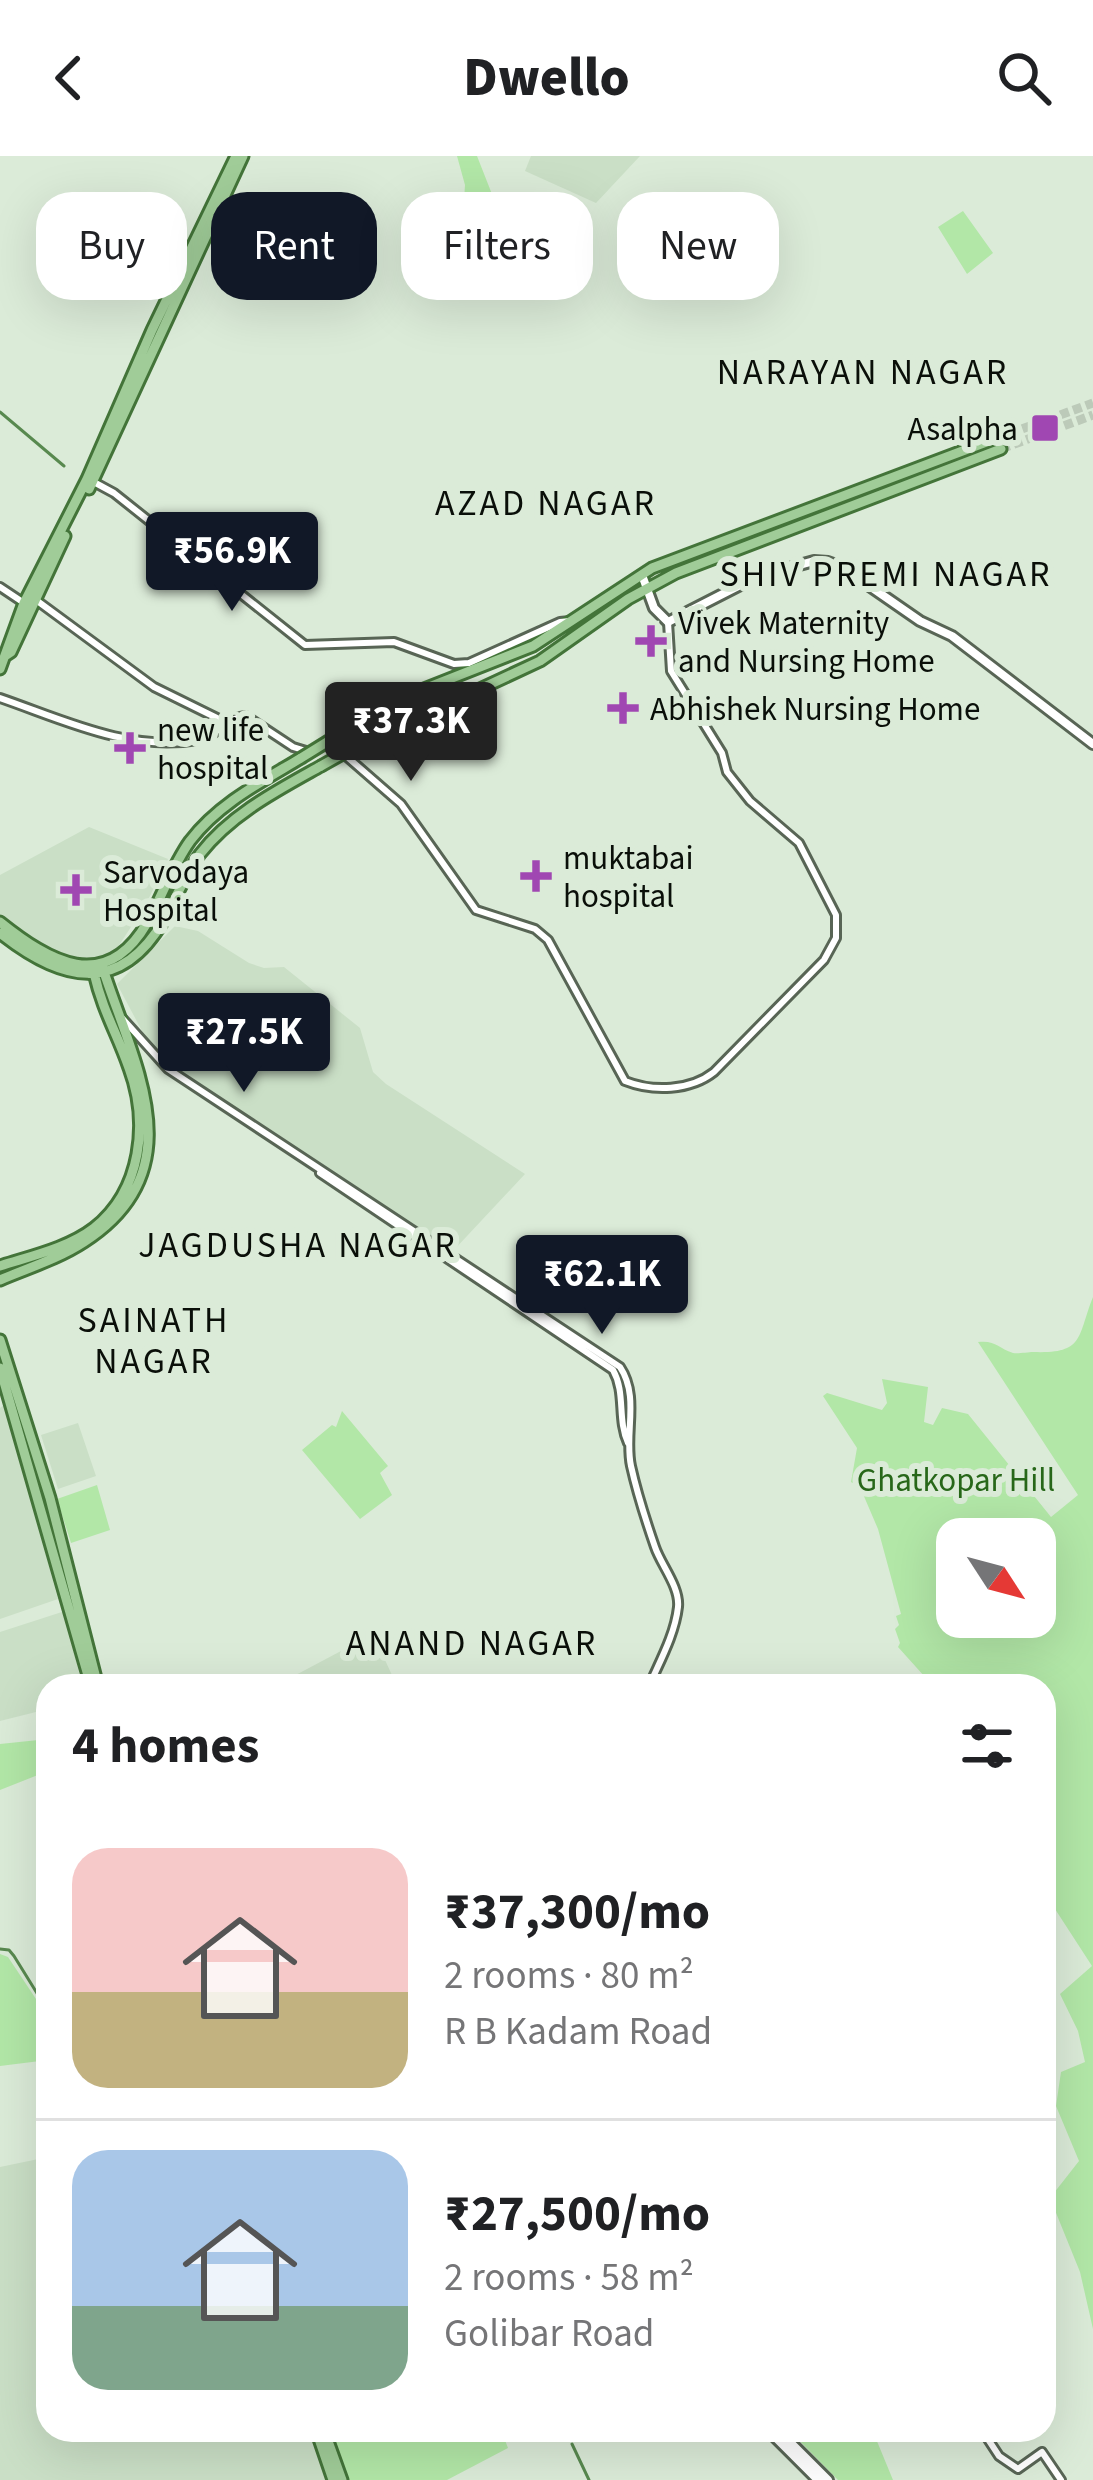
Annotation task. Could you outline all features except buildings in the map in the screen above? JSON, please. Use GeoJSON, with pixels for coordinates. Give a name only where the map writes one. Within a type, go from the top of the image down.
{"type":"FeatureCollection","features":[{"type":"Feature","properties":{"kind":"main road"},"geometry":{"type":"LineString","coordinates":[[0,668],[239,156]]}},
{"type":"Feature","properties":{"kind":"main road"},"geometry":{"type":"LineString","coordinates":[[98,969],[122,953],[147,924],[190,842],[218,811],[335,737],[411,696],[533,646],[642,575],[999,443]]}},
{"type":"Feature","properties":{"kind":"main road"},"geometry":{"type":"LineString","coordinates":[[0,922],[6,934],[53,964],[98,969],[140,951],[164,920],[201,854],[225,827],[275,793],[353,748],[540,661],[632,596],[676,573],[975,452]]}},
{"type":"Feature","properties":{"kind":"main road"},"geometry":{"type":"LineString","coordinates":[[642,575],[654,608],[668,622],[756,577],[814,561],[842,567],[920,621],[952,636],[1093,744]]}},
{"type":"Feature","properties":{"kind":"main road"},"geometry":{"type":"LineString","coordinates":[[625,585],[632,596]]}},
{"type":"Feature","properties":{"kind":"main road"},"geometry":{"type":"LineString","coordinates":[[411,696],[420,715]]}},
{"type":"Feature","properties":{"kind":"main road"},"geometry":{"type":"LineString","coordinates":[[266,779],[275,793]]}},
{"type":"Feature","properties":{"kind":"main road"},"geometry":{"type":"LineString","coordinates":[[0,1280],[95,1234],[115,1216],[142,1174],[150,1117],[119,1016],[98,969]]}},
{"type":"Feature","properties":{"kind":"main road"},"geometry":{"type":"LineString","coordinates":[[98,969],[104,1015],[129,1054]]}},
{"type":"Feature","properties":{"kind":"main road"},"geometry":{"type":"LineString","coordinates":[[0,1266],[62,1250]]}},
{"type":"Feature","properties":{"kind":"main road"},"geometry":{"type":"LineString","coordinates":[[0,1340],[52,1505],[91,1674]]}},
{"type":"Feature","properties":{"kind":"main road"},"geometry":{"type":"LineString","coordinates":[[0,1368],[90,1674]]}},
{"type":"Feature","properties":{"kind":"main road"},"geometry":{"type":"LineString","coordinates":[[324,2442],[337,2480]]}},
{"type":"Feature","properties":{"kind":"main road"},"geometry":{"type":"LineString","coordinates":[[779,2442],[818,2480]]}},
{"type":"Feature","properties":{"kind":"main road"},"geometry":{"type":"LineString","coordinates":[[790,2442],[828,2480]]}},
{"type":"Feature","properties":{"kind":"street"},"geometry":{"type":"LineString","coordinates":[[89,480],[114,493],[305,645],[379,640],[454,664],[470,663],[560,622],[572,622]]}},
{"type":"Feature","properties":{"kind":"street"},"geometry":{"type":"LineString","coordinates":[[0,587],[30,601],[154,687],[224,722]]}},
{"type":"Feature","properties":{"kind":"street"},"geometry":{"type":"LineString","coordinates":[[0,698],[74,728],[133,740],[194,741],[208,738],[224,722],[246,716],[292,747],[304,751],[327,745],[352,759],[401,804],[476,910],[535,929],[548,940],[625,1081],[661,1088],[696,1084],[714,1072],[813,973],[836,938],[837,928],[836,915],[799,843],[750,801],[727,772],[722,753],[686,701],[671,671],[668,622]]}},
{"type":"Feature","properties":{"kind":"street"},"geometry":{"type":"LineString","coordinates":[[119,1016],[168,1069],[616,1364],[626,1377],[632,1433],[628,1443],[656,1551],[678,1605],[654,1674]]}},
{"type":"Feature","properties":{"kind":"street"},"geometry":{"type":"LineString","coordinates":[[129,1054],[146,1047]]}},
{"type":"Feature","properties":{"kind":"street"},"geometry":{"type":"LineString","coordinates":[[990,2442],[1018,2469],[1042,2452],[1061,2480]]}},
{"type":"Feature","properties":{"kind":"shaded area"},"geometry":{"type":"Polygon","coordinates":[[[531,156],[640,156],[596,203],[593,192],[572,192],[525,171],[531,156]]]}},
{"type":"Feature","properties":{"kind":"shaded area","name":"Sarvodaya Hospital"},"geometry":{"type":"Polygon","coordinates":[[[89,827],[168,859],[112,956],[100,961],[67,960],[54,956],[0,914],[0,875],[89,827]]]}},
{"type":"Feature","properties":{"kind":"shaded area"},"geometry":{"type":"Polygon","coordinates":[[[175,926],[198,931],[249,963],[284,967],[360,1028],[373,1072],[386,1084],[525,1174],[453,1251],[179,1073],[150,1046],[117,984],[175,926]]]}},
{"type":"Feature","properties":{"kind":"shaded area"},"geometry":{"type":"Polygon","coordinates":[[[5,1404],[58,1599],[0,1619],[0,1408],[5,1404]]]}},
{"type":"Feature","properties":{"kind":"shaded area"},"geometry":{"type":"Polygon","coordinates":[[[78,1423],[96,1476],[58,1489],[41,1435],[78,1423]]]}},
{"type":"Feature","properties":{"kind":"shaded area"},"geometry":{"type":"Polygon","coordinates":[[[65,1611],[79,1674],[36,1674],[36,1712],[0,1721],[0,1632],[65,1611]]]}},
{"type":"Feature","properties":{"kind":"shaded area"},"geometry":{"type":"Polygon","coordinates":[[[373,1634],[391,1674],[298,1674],[373,1634]]]}},
{"type":"Feature","properties":{"kind":"shaded area"},"geometry":{"type":"Polygon","coordinates":[[[36,2160],[36,2442],[314,2442],[327,2480],[0,2480],[0,2167],[36,2160]]]}},
{"type":"Feature","properties":{"kind":"green space"},"geometry":{"type":"Polygon","coordinates":[[[457,156],[477,156],[491,192],[465,192],[457,156]]]}},
{"type":"Feature","properties":{"kind":"green space"},"geometry":{"type":"Polygon","coordinates":[[[963,211],[993,253],[967,274],[938,227],[963,211]]]}},
{"type":"Feature","properties":{"kind":"green space"},"geometry":{"type":"Polygon","coordinates":[[[257,516],[288,524],[238,586],[212,565],[235,537],[231,532],[257,516]]]}},
{"type":"Feature","properties":{"kind":"green space","name":"Ghatkopar Hill"},"geometry":{"type":"Polygon","coordinates":[[[1093,1297],[1093,2329],[1080,2272],[1056,2213],[1056,2190],[1079,2161],[1056,2106],[1061,2072],[1085,2062],[1078,2031],[1060,1994],[1092,1966],[1056,1910],[1056,1674],[922,1674],[898,1647],[896,1616],[901,1614],[878,1529],[860,1487],[851,1482],[857,1448],[823,1396],[827,1393],[882,1410],[887,1403],[882,1379],[928,1387],[924,1422],[933,1425],[942,1408],[968,1414],[1051,1517],[1078,1495],[978,1342],[1015,1353],[1062,1350],[1076,1340],[1093,1297]]]}},
{"type":"Feature","properties":{"kind":"green space"},"geometry":{"type":"Polygon","coordinates":[[[342,1411],[388,1466],[380,1473],[392,1495],[360,1519],[302,1450],[332,1425],[336,1427],[342,1411]]]}},
{"type":"Feature","properties":{"kind":"green space"},"geometry":{"type":"Polygon","coordinates":[[[97,1485],[110,1530],[71,1543],[57,1499],[97,1485]]]}},
{"type":"Feature","properties":{"kind":"green space"},"geometry":{"type":"Polygon","coordinates":[[[36,1740],[36,1776],[0,1790],[0,1744],[36,1740]]]}},
{"type":"Feature","properties":{"kind":"green space"},"geometry":{"type":"Polygon","coordinates":[[[0,1954],[8,1957],[36,1999],[36,2062],[0,2066],[0,1954]]]}},
{"type":"Feature","properties":{"kind":"green space"},"geometry":{"type":"Polygon","coordinates":[[[335,2442],[506,2442],[508,2448],[447,2480],[347,2480],[335,2442]]]}},
{"type":"Feature","properties":{"kind":"green space"},"geometry":{"type":"Polygon","coordinates":[[[801,2442],[877,2442],[893,2480],[838,2480],[801,2442]]]}},
{"type":"Feature","properties":{"kind":"waterway"},"geometry":{"type":"LineString","coordinates":[[0,412],[64,466]]}},
{"type":"Feature","properties":{"kind":"waterway"},"geometry":{"type":"LineString","coordinates":[[0,1949],[9,1950],[36,1992]]}},
{"type":"Feature","properties":{"kind":"waterway"},"geometry":{"type":"LineString","coordinates":[[572,2444],[589,2480]]}},
{"type":"Feature","properties":{"kind":"tunnel"},"geometry":{"type":"LineString","coordinates":[[997,438],[1093,403]]}},
{"type":"Feature","properties":{"kind":"tunnel"},"geometry":{"type":"LineString","coordinates":[[1001,449],[1093,415]]}},
{"type":"Feature","properties":{"kind":"place","name":"Asalpha"},"geometry":{"type":"Point","coordinates":[1045,428]}},
{"type":"Feature","properties":{"kind":"place","name":"Vivek Maternity and Nursing Home"},"geometry":{"type":"Point","coordinates":[651,641]}},
{"type":"Feature","properties":{"kind":"place","name":"Abhishek Nursing Home"},"geometry":{"type":"Point","coordinates":[623,708]}},
{"type":"Feature","properties":{"kind":"place","name":"new life hospital"},"geometry":{"type":"Point","coordinates":[130,748]}},
{"type":"Feature","properties":{"kind":"place","name":"muktabai hospital"},"geometry":{"type":"Point","coordinates":[536,876]}},
{"type":"Feature","properties":{"kind":"place","name":"Sarvodaya Hospital"},"geometry":{"type":"Point","coordinates":[76,890]}},
{"type":"Feature","properties":{"kind":"district","name":"NARAYAN NAGAR"},"geometry":{"type":"Point","coordinates":[863,371]}},
{"type":"Feature","properties":{"kind":"district","name":"AZAD NAGAR"},"geometry":{"type":"Point","coordinates":[546,502]}},
{"type":"Feature","properties":{"kind":"district","name":"SHIV PREMI NAGAR"},"geometry":{"type":"Point","coordinates":[886,573]}},
{"type":"Feature","properties":{"kind":"district","name":"JAGDUSHA NAGAR"},"geometry":{"type":"Point","coordinates":[298,1244]}},
{"type":"Feature","properties":{"kind":"district","name":"SAINATH NAGAR"},"geometry":{"type":"Point","coordinates":[154,1340]}},
{"type":"Feature","properties":{"kind":"district","name":"ANAND NAGAR"},"geometry":{"type":"Point","coordinates":[472,1642]}}]}
